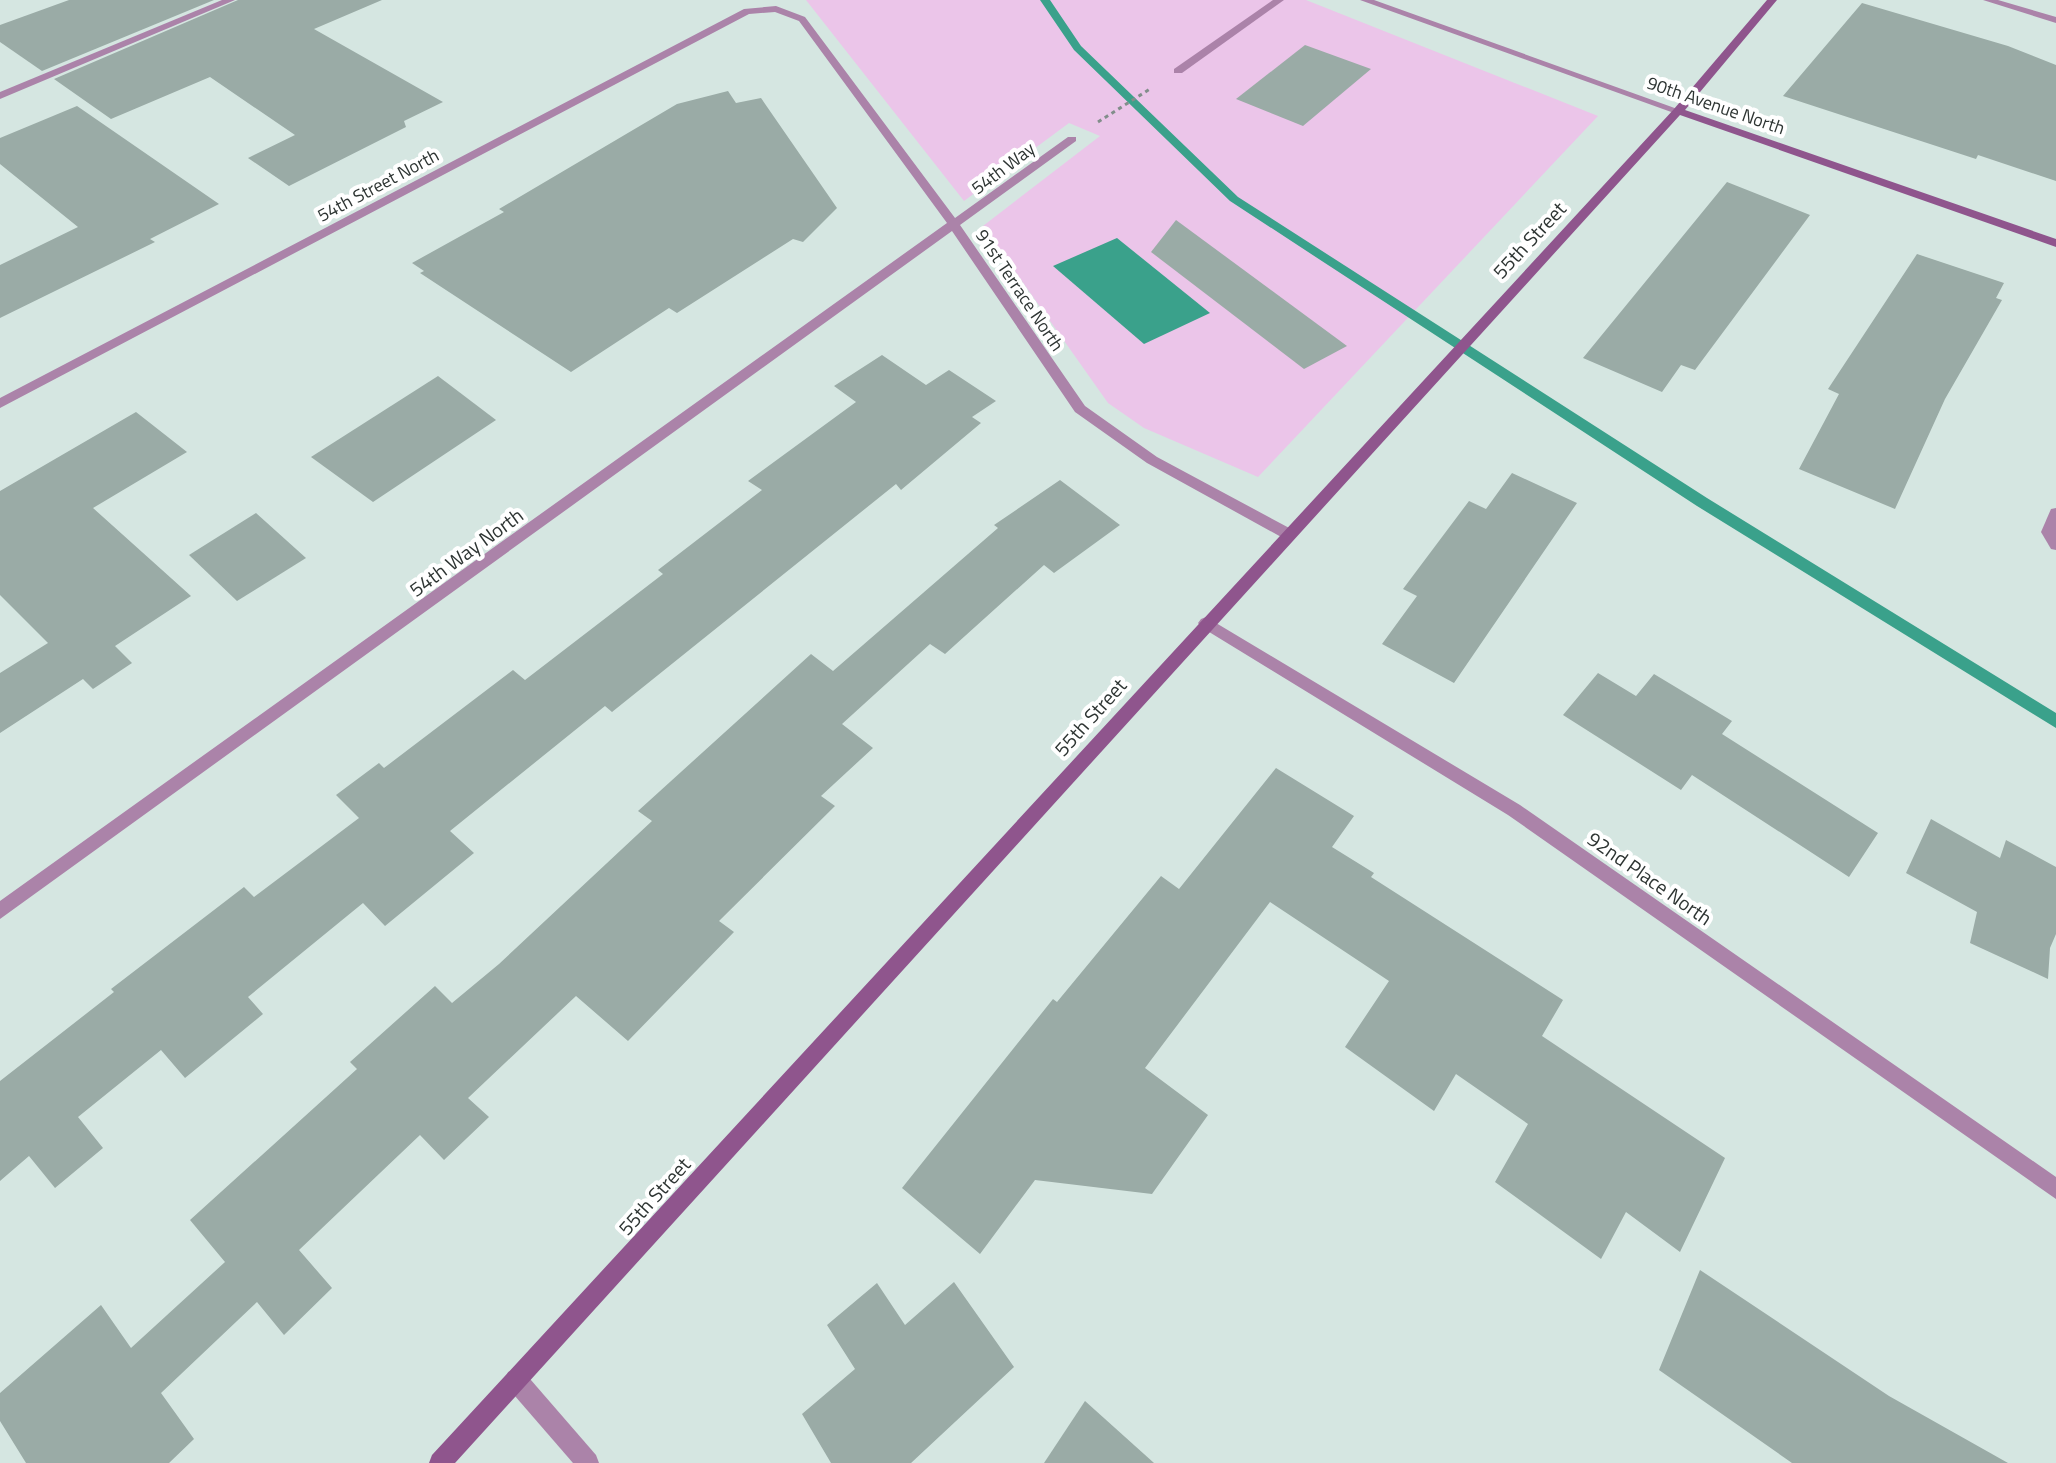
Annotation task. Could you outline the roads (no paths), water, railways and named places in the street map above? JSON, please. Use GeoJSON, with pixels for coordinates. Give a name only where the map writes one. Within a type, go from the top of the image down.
{"type":"FeatureCollection","features":[{"type":"Feature","properties":{"kind":"street"},"geometry":{"type":"LineString","coordinates":[[0,96],[230,0]]}},
{"type":"Feature","properties":{"kind":"street"},"geometry":{"type":"LineString","coordinates":[[1178,71],[1279,0]]}},
{"type":"Feature","properties":{"kind":"street","name":"90th Avenue North"},"geometry":{"type":"LineString","coordinates":[[1365,0],[2056,243]]}},
{"type":"Feature","properties":{"kind":"street","name":"55th Street"},"geometry":{"type":"LineString","coordinates":[[440,1463],[1434,373],[1678,111],[1772,0]]}},
{"type":"Feature","properties":{"kind":"street"},"geometry":{"type":"LineString","coordinates":[[1988,0],[2056,20]]}},
{"type":"Feature","properties":{"kind":"street","name":"91st Terrace North"},"geometry":{"type":"LineString","coordinates":[[776,9],[802,19],[955,226],[1080,409],[1152,460],[1288,534]]}},
{"type":"Feature","properties":{"kind":"street","name":"54th Street North"},"geometry":{"type":"LineString","coordinates":[[0,404],[747,11],[776,9]]}},
{"type":"Feature","properties":{"kind":"street","name":"54th Way"},"geometry":{"type":"LineString","coordinates":[[955,226],[1072,139]]}},
{"type":"Feature","properties":{"kind":"street","name":"54th Way North"},"geometry":{"type":"LineString","coordinates":[[0,911],[955,226]]}},
{"type":"Feature","properties":{"kind":"street"},"geometry":{"type":"LineString","coordinates":[[2056,513],[2048,532],[2056,545]]}},
{"type":"Feature","properties":{"kind":"street","name":"92nd Place North"},"geometry":{"type":"LineString","coordinates":[[1206,623],[1514,810],[2056,1189]]}},
{"type":"Feature","properties":{"kind":"street"},"geometry":{"type":"LineString","coordinates":[[516,1380],[588,1463]]}},
{"type":"Feature","properties":{"kind":"waterway"},"geometry":{"type":"LineString","coordinates":[[1045,0],[1077,48],[1234,199],[1702,502],[2056,721]]}}]}
